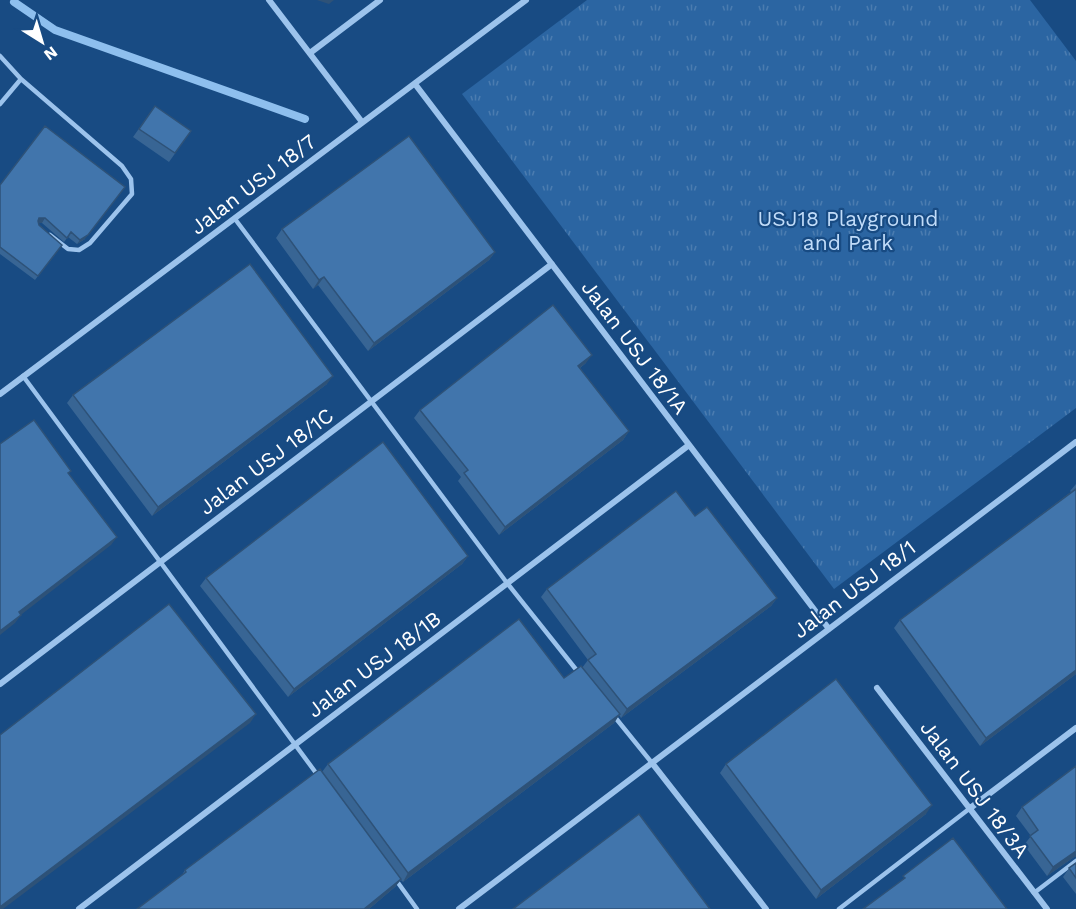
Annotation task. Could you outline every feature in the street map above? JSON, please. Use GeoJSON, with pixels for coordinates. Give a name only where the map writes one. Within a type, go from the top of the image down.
{"type":"FeatureCollection","features":[{"type":"Feature","properties":{"kind":"street"},"geometry":{"type":"LineString","coordinates":[[269,0],[362,122]]}},
{"type":"Feature","properties":{"kind":"street"},"geometry":{"type":"LineString","coordinates":[[310,53],[380,0]]}},
{"type":"Feature","properties":{"kind":"street","name":"Jalan USJ 18/7"},"geometry":{"type":"LineString","coordinates":[[0,394],[526,0]]}},
{"type":"Feature","properties":{"kind":"street","name":"Jalan USJ 18/1A"},"geometry":{"type":"LineString","coordinates":[[415,84],[829,629]]}},
{"type":"Feature","properties":{"kind":"street","name":"Jalan USJ 18/1C"},"geometry":{"type":"LineString","coordinates":[[0,684],[552,264]]}},
{"type":"Feature","properties":{"kind":"street","name":"Jalan USJ 18/1"},"geometry":{"type":"LineString","coordinates":[[459,909],[1076,442]]}},
{"type":"Feature","properties":{"kind":"street","name":"Jalan USJ 18/1B"},"geometry":{"type":"LineString","coordinates":[[79,909],[689,444]]}},
{"type":"Feature","properties":{"kind":"street","name":"Jalan USJ 18/3A"},"geometry":{"type":"LineString","coordinates":[[878,688],[1047,909]]}},
{"type":"Feature","properties":{"kind":"street"},"geometry":{"type":"LineString","coordinates":[[969,809],[1076,728]]}},
{"type":"Feature","properties":{"kind":"street"},"geometry":{"type":"LineString","coordinates":[[652,763],[766,909]]}},
{"type":"Feature","properties":{"kind":"lane"},"geometry":{"type":"LineString","coordinates":[[0,56],[21,79],[122,166],[131,179],[132,194],[90,243],[80,250],[68,249],[46,231]]}},
{"type":"Feature","properties":{"kind":"lane"},"geometry":{"type":"LineString","coordinates":[[0,104],[21,79]]}},
{"type":"Feature","properties":{"kind":"lane"},"geometry":{"type":"LineString","coordinates":[[235,219],[507,583],[579,673]]}},
{"type":"Feature","properties":{"kind":"lane"},"geometry":{"type":"LineString","coordinates":[[23,376],[322,781]]}},
{"type":"Feature","properties":{"kind":"lane"},"geometry":{"type":"LineString","coordinates":[[608,709],[652,763]]}},
{"type":"Feature","properties":{"kind":"lane"},"geometry":{"type":"LineString","coordinates":[[839,909],[969,809]]}},
{"type":"Feature","properties":{"kind":"lane"},"geometry":{"type":"LineString","coordinates":[[1034,893],[1076,861]]}},
{"type":"Feature","properties":{"kind":"lane"},"geometry":{"type":"LineString","coordinates":[[390,872],[417,909]]}},
{"type":"Feature","properties":{"kind":"green space","name":"USJ18 Playground and Park"},"geometry":{"type":"Polygon","coordinates":[[[587,0],[1030,0],[1076,61],[1076,408],[834,589],[462,94],[587,0]]]}},
{"type":"Feature","properties":{"kind":"building"},"geometry":{"type":"Polygon","coordinates":[[[155,106],[191,131],[175,153],[139,129],[155,106]]]}},
{"type":"Feature","properties":{"kind":"building"},"geometry":{"type":"Polygon","coordinates":[[[45,126],[125,187],[88,235],[80,240],[71,232],[67,238],[45,218],[39,218],[39,225],[62,245],[38,276],[0,247],[0,185],[45,126]]]}},
{"type":"Feature","properties":{"kind":"building"},"geometry":{"type":"Polygon","coordinates":[[[409,136],[495,252],[374,343],[324,277],[319,280],[282,229],[409,136]]]}},
{"type":"Feature","properties":{"kind":"building"},"geometry":{"type":"Polygon","coordinates":[[[250,264],[333,376],[158,507],[73,395],[250,264]]]}},
{"type":"Feature","properties":{"kind":"building"},"geometry":{"type":"Polygon","coordinates":[[[553,305],[592,355],[578,366],[629,431],[505,527],[464,473],[468,470],[420,410],[553,305]]]}},
{"type":"Feature","properties":{"kind":"building"},"geometry":{"type":"Polygon","coordinates":[[[34,420],[71,471],[68,473],[117,537],[19,612],[21,615],[0,631],[0,444],[34,420]]]}},
{"type":"Feature","properties":{"kind":"building"},"geometry":{"type":"Polygon","coordinates":[[[383,442],[468,556],[294,689],[206,578],[383,442]]]}},
{"type":"Feature","properties":{"kind":"building"},"geometry":{"type":"Polygon","coordinates":[[[1076,489],[1076,670],[986,738],[900,620],[1076,489]]]}},
{"type":"Feature","properties":{"kind":"building"},"geometry":{"type":"Polygon","coordinates":[[[676,491],[695,516],[707,507],[777,598],[627,709],[588,660],[596,654],[547,589],[676,491]]]}},
{"type":"Feature","properties":{"kind":"building"},"geometry":{"type":"Polygon","coordinates":[[[169,604],[256,714],[0,907],[0,735],[169,604]]]}},
{"type":"Feature","properties":{"kind":"building"},"geometry":{"type":"Polygon","coordinates":[[[519,619],[564,678],[581,666],[620,714],[408,873],[328,764],[519,619]]]}},
{"type":"Feature","properties":{"kind":"building"},"geometry":{"type":"Polygon","coordinates":[[[836,679],[932,805],[821,890],[726,764],[836,679]]]}},
{"type":"Feature","properties":{"kind":"building"},"geometry":{"type":"Polygon","coordinates":[[[1076,766],[1076,851],[1053,867],[1030,836],[1038,830],[1022,807],[1076,766]]]}},
{"type":"Feature","properties":{"kind":"building"},"geometry":{"type":"Polygon","coordinates":[[[320,769],[401,879],[364,909],[137,909],[186,872],[185,870],[320,769]]]}},
{"type":"Feature","properties":{"kind":"building"},"geometry":{"type":"Polygon","coordinates":[[[639,814],[710,909],[513,909],[639,814]]]}},
{"type":"Feature","properties":{"kind":"building"},"geometry":{"type":"Polygon","coordinates":[[[953,838],[1007,909],[863,909],[905,878],[903,876],[953,838]]]}},
{"type":"Feature","properties":{"kind":"building"},"geometry":{"type":"Polygon","coordinates":[[[1076,863],[1076,878],[1069,868],[1076,863]]]}},
{"type":"Feature","properties":{"kind":"waterway"},"geometry":{"type":"LineString","coordinates":[[14,2],[55,30],[305,119]]}}]}
